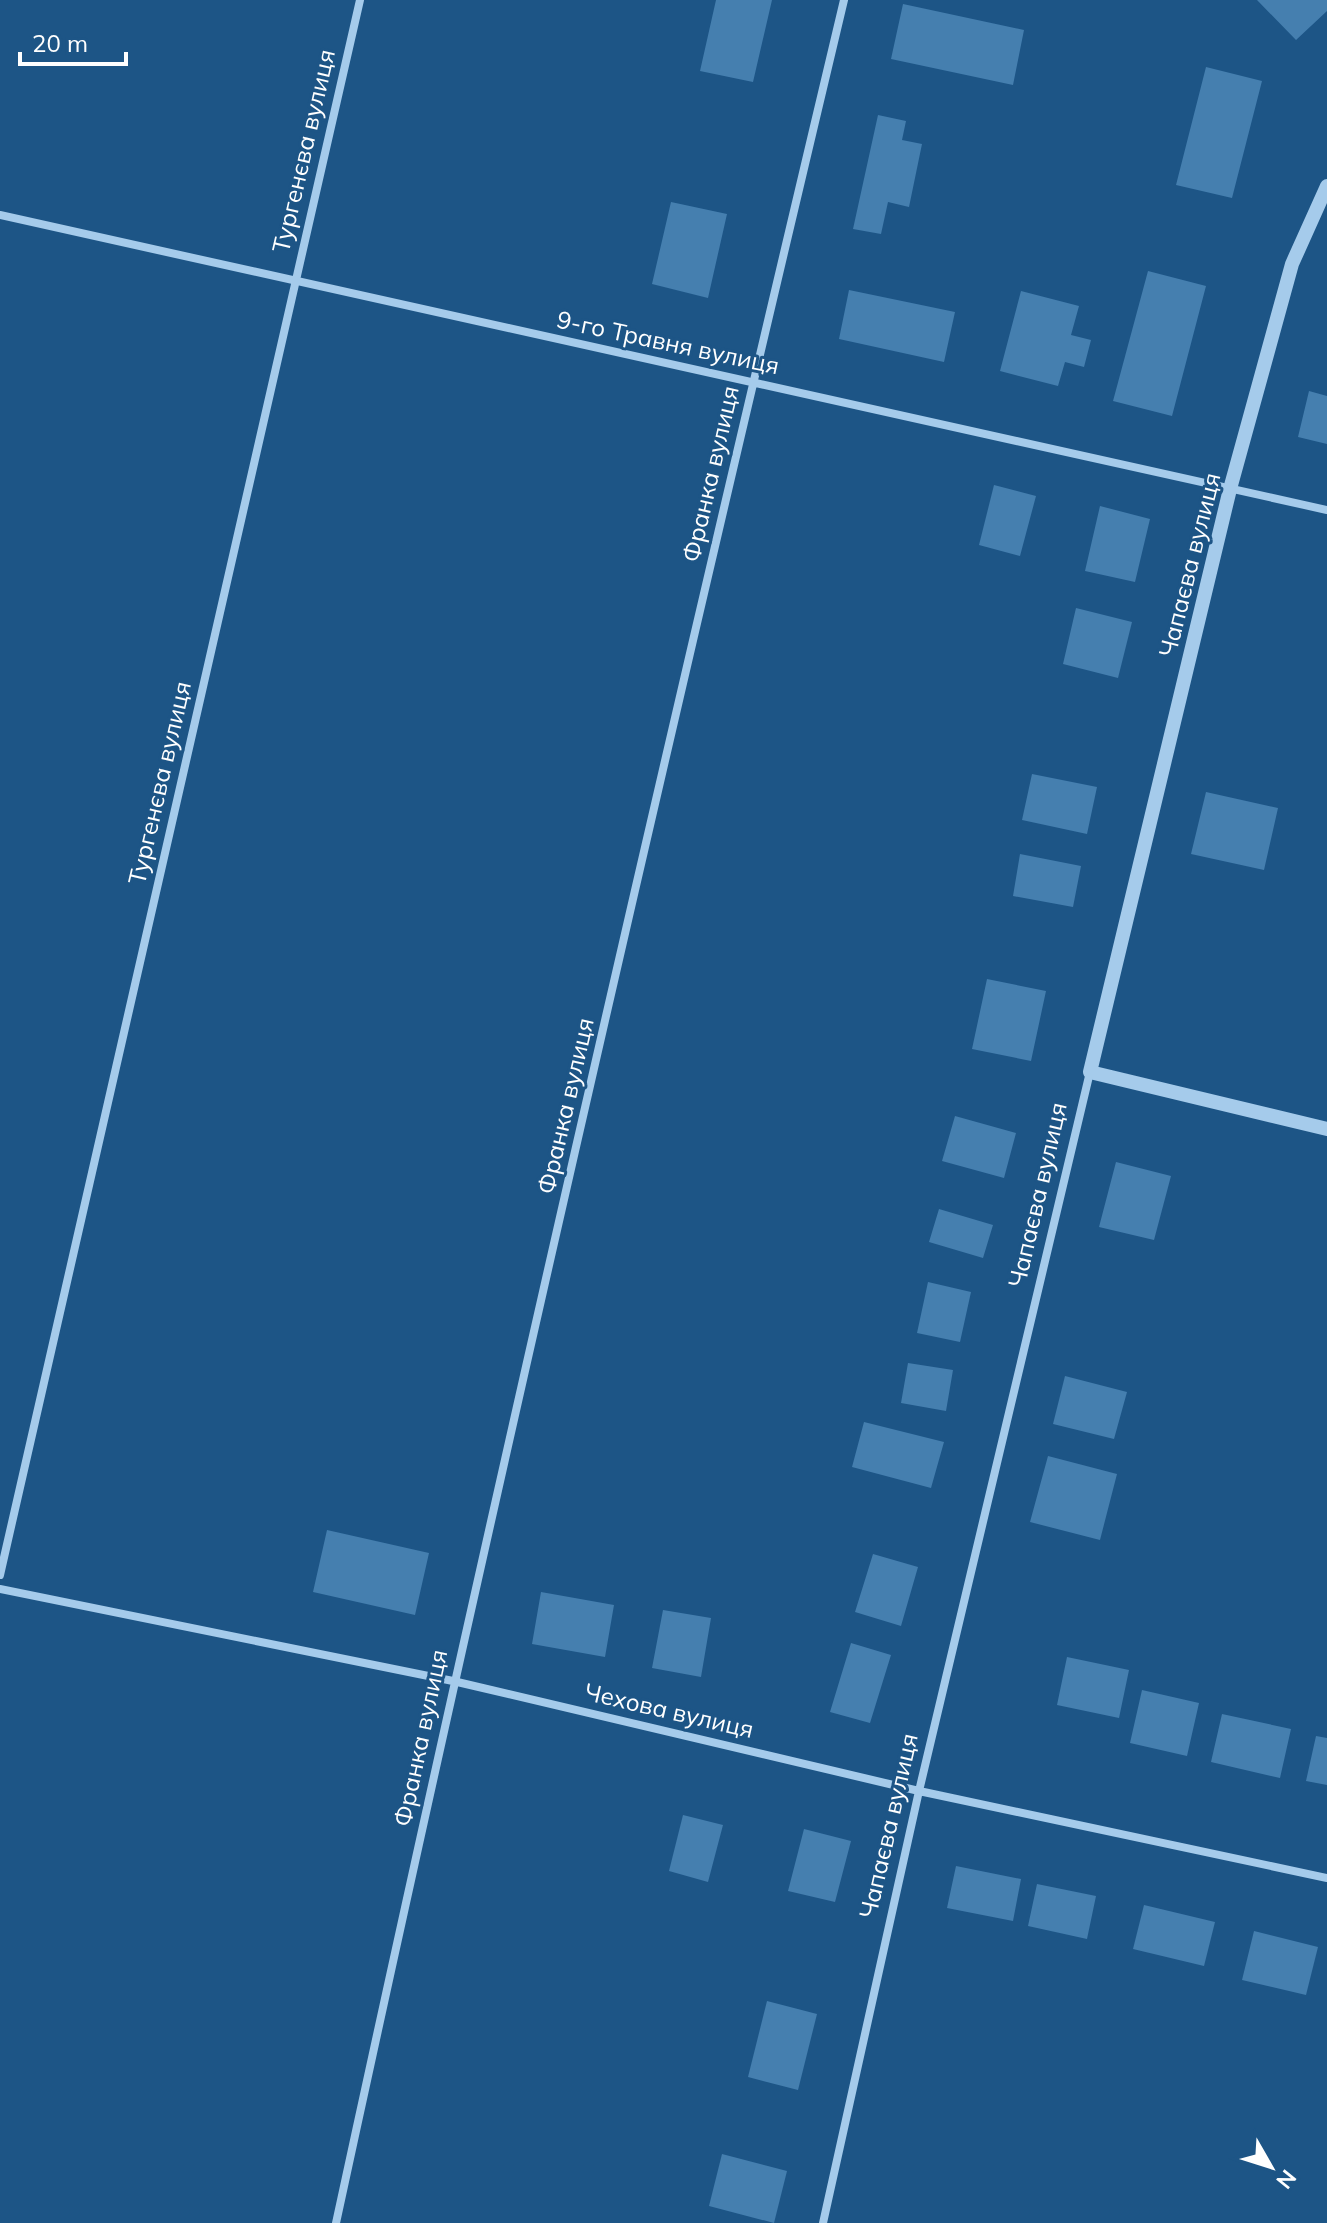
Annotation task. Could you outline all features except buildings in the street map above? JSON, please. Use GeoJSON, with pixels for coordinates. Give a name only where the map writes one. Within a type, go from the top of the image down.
{"type":"FeatureCollection","features":[{"type":"Feature","properties":{"kind":"street","name":"Тургенєва вулиця"},"geometry":{"type":"LineString","coordinates":[[0,1575],[360,0]]}},
{"type":"Feature","properties":{"kind":"street","name":"Франка вулиця"},"geometry":{"type":"LineString","coordinates":[[336,2223],[453,1681],[844,0]]}},
{"type":"Feature","properties":{"kind":"street","name":"Чапаєва вулиця"},"geometry":{"type":"LineString","coordinates":[[823,2223],[919,1791],[1230,489],[1292,264],[1327,186]]}},
{"type":"Feature","properties":{"kind":"street","name":"9-го Травня вулиця"},"geometry":{"type":"LineString","coordinates":[[0,215],[1327,510]]}},
{"type":"Feature","properties":{"kind":"street"},"geometry":{"type":"LineString","coordinates":[[1090,1072],[1327,1129]]}},
{"type":"Feature","properties":{"kind":"street","name":"Чехова вулиця"},"geometry":{"type":"LineString","coordinates":[[0,1589],[453,1681],[919,1791],[1327,1878]]}}]}
